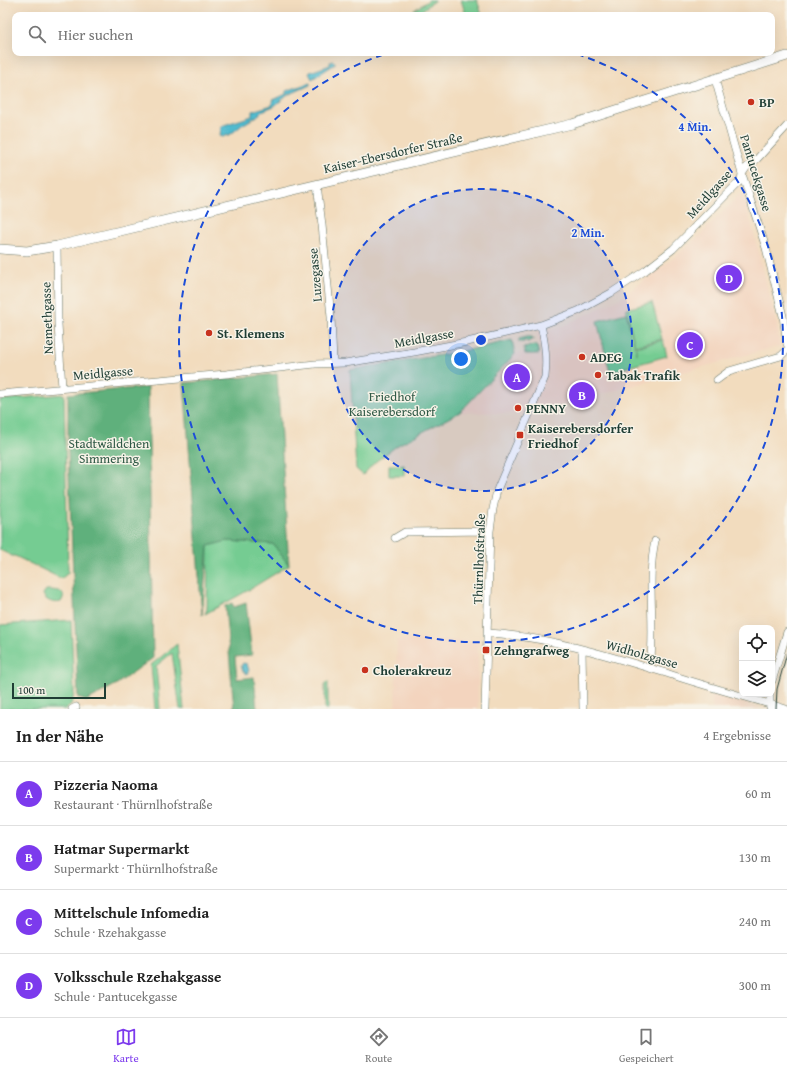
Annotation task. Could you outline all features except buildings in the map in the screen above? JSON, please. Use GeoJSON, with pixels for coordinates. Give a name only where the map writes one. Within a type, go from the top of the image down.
{"type":"FeatureCollection","features":[{"type":"Feature","properties":{"kind":"main road","name":"Kaiser-Ebersdorfer Straße"},"geometry":{"type":"LineString","coordinates":[[0,248],[26,251],[57,246],[572,124],[787,56]]}},
{"type":"Feature","properties":{"kind":"street","name":"Pantucekgasse"},"geometry":{"type":"LineString","coordinates":[[715,79],[742,174],[766,248],[783,316],[787,344]]}},
{"type":"Feature","properties":{"kind":"street","name":"Meidlgasse"},"geometry":{"type":"LineString","coordinates":[[0,394],[226,374],[333,362],[345,363],[467,342],[541,325],[578,311],[611,293],[646,270],[673,249],[741,180],[742,174],[746,168],[757,160],[787,126]]}},
{"type":"Feature","properties":{"kind":"street","name":"Luzegasse"},"geometry":{"type":"LineString","coordinates":[[316,185],[322,225],[331,317],[333,362]]}},
{"type":"Feature","properties":{"kind":"street","name":"Nemethgasse"},"geometry":{"type":"LineString","coordinates":[[57,246],[58,324],[62,388]]}},
{"type":"Feature","properties":{"kind":"street","name":"Thürnlhofstraße"},"geometry":{"type":"LineString","coordinates":[[486,709],[486,641],[488,633],[490,531],[493,509],[497,490],[545,377],[546,353],[541,325]]}},
{"type":"Feature","properties":{"kind":"street"},"geometry":{"type":"LineString","coordinates":[[717,380],[729,371],[781,356],[787,350]]}},
{"type":"Feature","properties":{"kind":"street"},"geometry":{"type":"LineString","coordinates":[[395,538],[405,532],[490,531]]}},
{"type":"Feature","properties":{"kind":"street"},"geometry":{"type":"LineString","coordinates":[[650,668],[653,650],[651,558],[655,541]]}},
{"type":"Feature","properties":{"kind":"street"},"geometry":{"type":"LineString","coordinates":[[775,672],[785,643],[787,632]]}},
{"type":"Feature","properties":{"kind":"street","name":"Widholzgasse"},"geometry":{"type":"LineString","coordinates":[[488,633],[548,641],[582,649],[650,668],[770,706],[786,709]]}},
{"type":"Feature","properties":{"kind":"street"},"geometry":{"type":"LineString","coordinates":[[582,649],[583,709]]}},
{"type":"Feature","properties":{"kind":"shaded area"},"geometry":{"type":"Polygon","coordinates":[[[740,194],[743,195],[752,226],[777,325],[780,346],[529,414],[460,412],[515,354],[525,352],[525,354],[541,354],[536,332],[555,329],[619,299],[675,257],[698,237],[740,194]]]}},
{"type":"Feature","properties":{"kind":"shaded area"},"geometry":{"type":"Polygon","coordinates":[[[397,639],[479,641],[478,709],[395,709],[397,639]]]}},
{"type":"Feature","properties":{"kind":"shaded area"},"geometry":{"type":"Polygon","coordinates":[[[712,694],[758,707],[759,709],[712,709],[712,694]]]}},
{"type":"Feature","properties":{"kind":"green space"},"geometry":{"type":"Polygon","coordinates":[[[429,0],[435,0],[420,12],[411,12],[429,0]]]}},
{"type":"Feature","properties":{"kind":"green space"},"geometry":{"type":"Polygon","coordinates":[[[461,0],[477,0],[481,12],[465,12],[461,0]]]}},
{"type":"Feature","properties":{"kind":"green space"},"geometry":{"type":"Polygon","coordinates":[[[652,302],[662,339],[635,346],[626,309],[652,302]]]}},
{"type":"Feature","properties":{"kind":"green space"},"geometry":{"type":"Polygon","coordinates":[[[626,313],[637,354],[636,347],[663,340],[667,356],[610,372],[597,321],[626,313]]]}},
{"type":"Feature","properties":{"kind":"green space"},"geometry":{"type":"Polygon","coordinates":[[[532,337],[534,339],[527,342],[525,340],[524,342],[519,342],[519,339],[532,337]]]}},
{"type":"Feature","properties":{"kind":"green space","name":"Friedhof Kaiserebersdorf"},"geometry":{"type":"Polygon","coordinates":[[[512,340],[515,354],[460,412],[398,445],[375,462],[363,475],[356,469],[350,370],[460,352],[512,340]]]}},
{"type":"Feature","properties":{"kind":"green space"},"geometry":{"type":"Polygon","coordinates":[[[536,345],[539,354],[525,354],[524,347],[527,348],[529,346],[536,345]]]}},
{"type":"Feature","properties":{"kind":"green space"},"geometry":{"type":"Polygon","coordinates":[[[277,374],[289,565],[273,544],[227,541],[208,546],[202,615],[184,383],[277,374]]]}},
{"type":"Feature","properties":{"kind":"green space","name":"Stadtwäldchen Simmering"},"geometry":{"type":"Polygon","coordinates":[[[148,387],[153,658],[117,684],[86,701],[78,698],[68,451],[68,394],[148,387]]]}},
{"type":"Feature","properties":{"kind":"green space"},"geometry":{"type":"Polygon","coordinates":[[[64,394],[68,573],[60,578],[0,550],[0,400],[64,394]]]}},
{"type":"Feature","properties":{"kind":"green space"},"geometry":{"type":"Polygon","coordinates":[[[389,465],[404,465],[404,476],[389,476],[389,465]]]}},
{"type":"Feature","properties":{"kind":"green space"},"geometry":{"type":"Polygon","coordinates":[[[227,541],[273,544],[289,565],[247,591],[205,614],[207,609],[208,546],[227,541]]]}},
{"type":"Feature","properties":{"kind":"green space"},"geometry":{"type":"Polygon","coordinates":[[[46,590],[62,593],[63,598],[61,602],[58,603],[48,600],[43,594],[46,590]]]}},
{"type":"Feature","properties":{"kind":"green space"},"geometry":{"type":"Polygon","coordinates":[[[232,603],[234,607],[246,603],[252,655],[235,657],[237,679],[254,677],[257,709],[234,709],[225,606],[232,603]]]}},
{"type":"Feature","properties":{"kind":"green space"},"geometry":{"type":"Polygon","coordinates":[[[71,620],[74,692],[71,704],[65,709],[0,709],[0,625],[71,620]]]}},
{"type":"Feature","properties":{"kind":"green space"},"geometry":{"type":"Polygon","coordinates":[[[177,644],[184,709],[180,709],[172,653],[156,666],[160,709],[155,709],[151,665],[177,644]]]}},
{"type":"Feature","properties":{"kind":"green space"},"geometry":{"type":"Polygon","coordinates":[[[328,682],[328,709],[325,709],[325,683],[328,682]]]}},
{"type":"Feature","properties":{"kind":"water"},"geometry":{"type":"Polygon","coordinates":[[[333,61],[335,64],[312,79],[309,73],[310,72],[330,65],[330,62],[333,61]]]}},
{"type":"Feature","properties":{"kind":"water"},"geometry":{"type":"Polygon","coordinates":[[[309,83],[310,85],[288,95],[274,106],[262,111],[259,115],[242,125],[231,134],[223,137],[220,136],[221,127],[224,125],[252,116],[252,111],[272,105],[273,100],[286,94],[286,91],[309,83]]]}},
{"type":"Feature","properties":{"kind":"water"},"geometry":{"type":"Polygon","coordinates":[[[243,663],[247,664],[249,670],[247,674],[243,671],[241,666],[243,663]]]}},
{"type":"Feature","properties":{"kind":"tram line"},"geometry":{"type":"LineString","coordinates":[[776,709],[777,689],[787,653]]}},
{"type":"Feature","properties":{"kind":"place","name":"BP"},"geometry":{"type":"Point","coordinates":[751,102]}},
{"type":"Feature","properties":{"kind":"place","name":"Volksschule Rzehakgasse"},"geometry":{"type":"Point","coordinates":[729,278]}},
{"type":"Feature","properties":{"kind":"place","name":"St. Klemens"},"geometry":{"type":"Point","coordinates":[209,333]}},
{"type":"Feature","properties":{"kind":"place","name":"Mittelschule Infomedia"},"geometry":{"type":"Point","coordinates":[690,345]}},
{"type":"Feature","properties":{"kind":"place","name":"ADEG"},"geometry":{"type":"Point","coordinates":[582,357]}},
{"type":"Feature","properties":{"kind":"place","name":"Tabak Trafik"},"geometry":{"type":"Point","coordinates":[598,375]}},
{"type":"Feature","properties":{"kind":"place","name":"Pizzeria Naoma"},"geometry":{"type":"Point","coordinates":[517,377]}},
{"type":"Feature","properties":{"kind":"place","name":"Hatmar Supermarkt"},"geometry":{"type":"Point","coordinates":[582,395]}},
{"type":"Feature","properties":{"kind":"place","name":"PENNY"},"geometry":{"type":"Point","coordinates":[518,408]}},
{"type":"Feature","properties":{"kind":"place","name":"Kaiserebersdorfer Friedhof"},"geometry":{"type":"Point","coordinates":[520,435]}},
{"type":"Feature","properties":{"kind":"place","name":"Zehngrafweg"},"geometry":{"type":"Point","coordinates":[486,650]}},
{"type":"Feature","properties":{"kind":"place","name":"Cholerakreuz"},"geometry":{"type":"Point","coordinates":[365,670]}}]}
